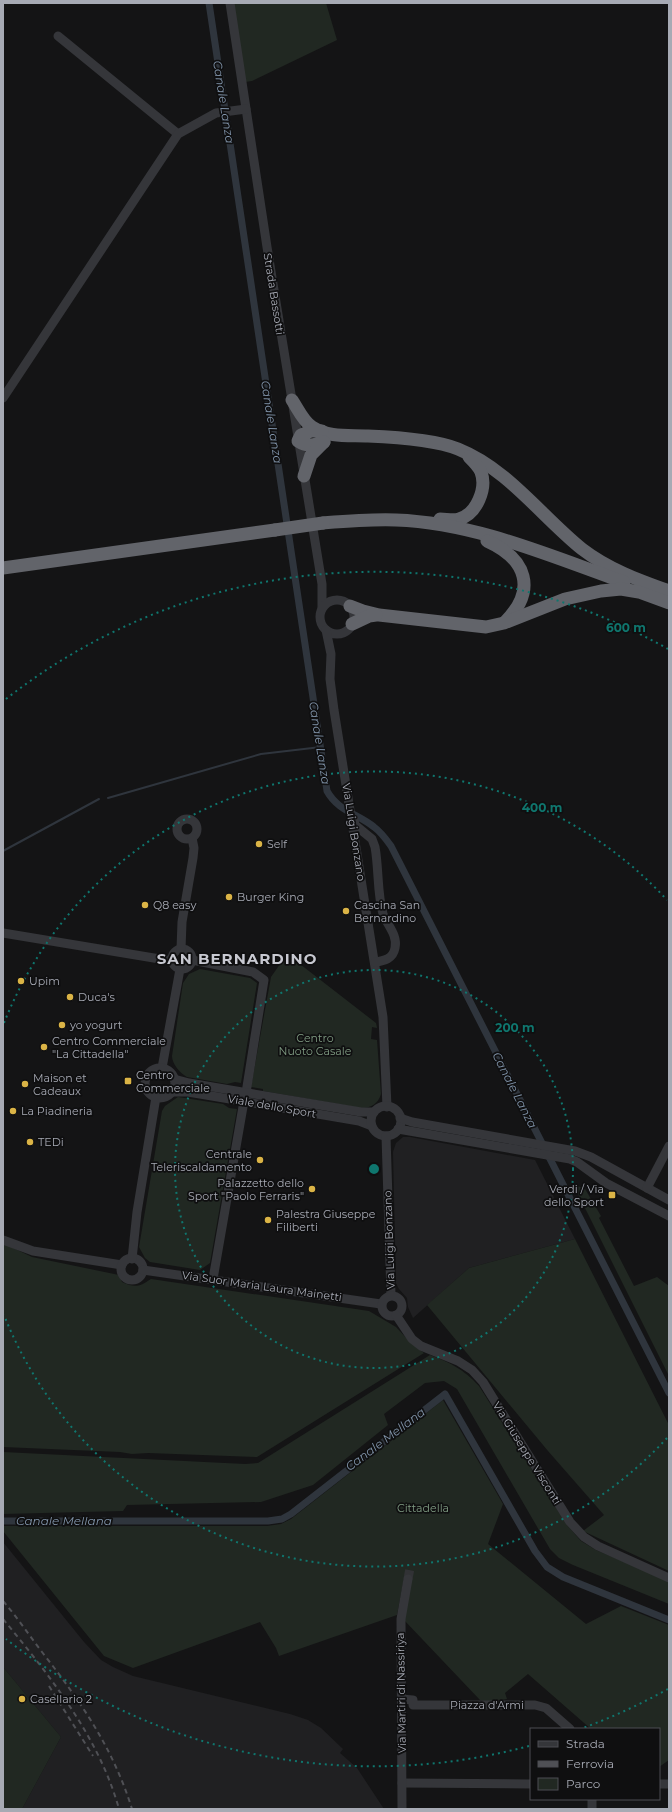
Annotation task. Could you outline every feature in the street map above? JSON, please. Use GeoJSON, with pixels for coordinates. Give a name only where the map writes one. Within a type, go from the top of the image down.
{"type":"FeatureCollection","features":[{"type":"Feature","properties":{"kind":"highway"},"geometry":{"type":"LineString","coordinates":[[292,400],[301,415],[323,437]]}},
{"type":"Feature","properties":{"kind":"highway"},"geometry":{"type":"LineString","coordinates":[[298,441],[304,445],[313,446],[323,437],[337,435],[369,436],[412,440],[456,448],[479,459],[500,475],[567,536],[599,561],[634,578],[669,591]]}},
{"type":"Feature","properties":{"kind":"highway"},"geometry":{"type":"LineString","coordinates":[[304,476],[311,455],[323,437]]}},
{"type":"Feature","properties":{"kind":"highway"},"geometry":{"type":"LineString","coordinates":[[372,520],[381,515],[404,514],[448,520],[459,519],[472,510],[480,496],[483,485],[480,471],[470,458],[456,448]]}},
{"type":"Feature","properties":{"kind":"highway"},"geometry":{"type":"LineString","coordinates":[[372,520],[382,523],[404,525],[481,538],[501,547],[514,558],[523,573],[525,587],[522,600],[516,611],[504,624]]}},
{"type":"Feature","properties":{"kind":"highway"},"geometry":{"type":"LineString","coordinates":[[3,568],[323,523],[397,520],[465,529],[499,538],[669,597]]}},
{"type":"Feature","properties":{"kind":"highway"},"geometry":{"type":"LineString","coordinates":[[345,603],[363,611],[379,615],[486,627],[504,624],[565,600],[602,591],[621,589],[639,592],[669,603]]}},
{"type":"Feature","properties":{"kind":"highway"},"geometry":{"type":"LineString","coordinates":[[352,624],[369,616],[379,615]]}},
{"type":"Feature","properties":{"kind":"street","name":"Strada Bassotti"},"geometry":{"type":"LineString","coordinates":[[230,3],[298,441],[322,584],[322,608]]}},
{"type":"Feature","properties":{"kind":"street"},"geometry":{"type":"LineString","coordinates":[[58,36],[178,134]]}},
{"type":"Feature","properties":{"kind":"street"},"geometry":{"type":"LineString","coordinates":[[3,398],[178,134],[216,112],[246,109]]}},
{"type":"Feature","properties":{"kind":"street"},"geometry":{"type":"LineString","coordinates":[[322,584],[329,593],[345,603],[354,615],[349,629],[339,634],[326,630],[320,620],[322,608],[329,601],[345,603]]}},
{"type":"Feature","properties":{"kind":"street","name":"Via Luigi Bonzano"},"geometry":{"type":"LineString","coordinates":[[326,630],[331,654],[330,679],[334,710],[383,1017],[387,1107]]}},
{"type":"Feature","properties":{"kind":"street","name":"Via Luigi Bonzano"},"geometry":{"type":"LineString","coordinates":[[331,654],[339,634]]}},
{"type":"Feature","properties":{"kind":"street"},"geometry":{"type":"LineString","coordinates":[[353,784],[349,791],[355,825],[372,839],[375,847],[381,906],[384,916],[395,938],[395,948],[392,956],[387,960],[374,962]]}},
{"type":"Feature","properties":{"kind":"street"},"geometry":{"type":"LineString","coordinates":[[181,949],[182,922],[194,848],[192,838]]}},
{"type":"Feature","properties":{"kind":"street"},"geometry":{"type":"LineString","coordinates":[[3,933],[172,961]]}},
{"type":"Feature","properties":{"kind":"street"},"geometry":{"type":"LineString","coordinates":[[180,969],[189,966],[192,960],[189,952],[181,949]]}},
{"type":"Feature","properties":{"kind":"street"},"geometry":{"type":"LineString","coordinates":[[180,969],[175,966],[172,961],[173,954],[181,949]]}},
{"type":"Feature","properties":{"kind":"street"},"geometry":{"type":"LineString","coordinates":[[192,960],[253,972],[264,980],[214,1280]]}},
{"type":"Feature","properties":{"kind":"street"},"geometry":{"type":"LineString","coordinates":[[162,1068],[180,969]]}},
{"type":"Feature","properties":{"kind":"street"},"geometry":{"type":"LineString","coordinates":[[162,1068],[170,1072],[174,1079],[175,1086],[172,1092],[165,1097],[156,1097],[148,1091],[146,1080],[151,1071],[162,1068]]}},
{"type":"Feature","properties":{"kind":"street","name":"Viale dello Sport"},"geometry":{"type":"LineString","coordinates":[[174,1079],[245,1097],[359,1121],[372,1126]]}},
{"type":"Feature","properties":{"kind":"street","name":"Viale dello Sport"},"geometry":{"type":"LineString","coordinates":[[172,1092],[245,1097],[360,1112],[374,1112]]}},
{"type":"Feature","properties":{"kind":"street"},"geometry":{"type":"LineString","coordinates":[[132,1259],[137,1212],[156,1097]]}},
{"type":"Feature","properties":{"kind":"street"},"geometry":{"type":"LineString","coordinates":[[382,1107],[387,1107],[396,1110],[400,1118],[398,1129],[395,1133],[386,1136],[377,1134],[371,1122],[374,1112],[382,1107]]}},
{"type":"Feature","properties":{"kind":"street"},"geometry":{"type":"LineString","coordinates":[[400,1118],[412,1122],[554,1146],[584,1154],[669,1200]]}},
{"type":"Feature","properties":{"kind":"street"},"geometry":{"type":"LineString","coordinates":[[398,1129],[559,1157],[577,1162],[601,1180],[669,1216]]}},
{"type":"Feature","properties":{"kind":"street","name":"Via Luigi Bonzano"},"geometry":{"type":"LineString","coordinates":[[386,1136],[391,1295]]}},
{"type":"Feature","properties":{"kind":"street"},"geometry":{"type":"LineString","coordinates":[[647,1188],[669,1146]]}},
{"type":"Feature","properties":{"kind":"street"},"geometry":{"type":"LineString","coordinates":[[613,1187],[620,1174]]}},
{"type":"Feature","properties":{"kind":"street"},"geometry":{"type":"LineString","coordinates":[[3,1240],[33,1251],[122,1265]]}},
{"type":"Feature","properties":{"kind":"street"},"geometry":{"type":"LineString","coordinates":[[132,1259],[141,1263],[143,1270],[141,1276],[132,1280],[123,1275],[122,1265],[126,1260],[132,1259]]}},
{"type":"Feature","properties":{"kind":"street","name":"Via Suor Maria Laura Mainetti"},"geometry":{"type":"LineString","coordinates":[[143,1270],[381,1304]]}},
{"type":"Feature","properties":{"kind":"street"},"geometry":{"type":"LineString","coordinates":[[391,1295],[398,1297],[402,1303],[401,1311],[396,1315],[386,1315],[382,1310],[381,1304],[385,1298],[391,1295]]}},
{"type":"Feature","properties":{"kind":"street","name":"Via Giuseppe Visconti"},"geometry":{"type":"LineString","coordinates":[[396,1315],[412,1339],[421,1346],[458,1361],[472,1370],[483,1382],[570,1522],[584,1537],[598,1546],[669,1578]]}},
{"type":"Feature","properties":{"kind":"street","name":"Via Martiri di Nassiriya"},"geometry":{"type":"LineString","coordinates":[[402,1809],[400,1619],[408,1579]]}},
{"type":"Feature","properties":{"kind":"street","name":"Piazza d'Armi"},"geometry":{"type":"LineString","coordinates":[[401,1699],[414,1700],[413,1705],[535,1705],[546,1708],[569,1728]]}},
{"type":"Feature","properties":{"kind":"street"},"geometry":{"type":"LineString","coordinates":[[402,1783],[530,1784]]}},
{"type":"Feature","properties":{"kind":"shaded area"},"geometry":{"type":"Polygon","coordinates":[[[403,1137],[410,1137],[535,1160],[575,1239],[469,1268],[413,1318],[408,1307],[407,1298],[396,1283],[393,1152],[396,1143],[403,1137]]]}},
{"type":"Feature","properties":{"kind":"shaded area"},"geometry":{"type":"Polygon","coordinates":[[[3,1542],[84,1642],[101,1660],[133,1676],[290,1714],[308,1720],[321,1728],[343,1749],[340,1753],[357,1768],[384,1809],[22,1809],[61,1737],[3,1667],[3,1542]]]}},
{"type":"Feature","properties":{"kind":"green space"},"geometry":{"type":"Polygon","coordinates":[[[233,3],[326,3],[337,40],[252,81],[245,82],[233,3]]]}},
{"type":"Feature","properties":{"kind":"green space","name":"Centro Nuoto Casale"},"geometry":{"type":"Polygon","coordinates":[[[287,954],[376,1023],[377,1028],[372,1027],[371,1039],[377,1040],[381,1094],[374,1105],[361,1108],[263,1091],[263,1089],[251,1087],[271,977],[287,954]]]}},
{"type":"Feature","properties":{"kind":"green space"},"geometry":{"type":"Polygon","coordinates":[[[200,969],[250,978],[257,983],[241,1083],[235,1082],[227,1084],[187,1077],[179,1071],[173,1062],[172,1056],[183,983],[189,974],[200,969]]]}},
{"type":"Feature","properties":{"kind":"green space"},"geometry":{"type":"Polygon","coordinates":[[[178,1097],[223,1104],[229,1108],[237,1109],[210,1263],[200,1270],[150,1262],[145,1258],[139,1247],[162,1111],[165,1106],[178,1097]]]}},
{"type":"Feature","properties":{"kind":"green space"},"geometry":{"type":"Polygon","coordinates":[[[573,1184],[585,1189],[601,1216],[599,1218],[634,1286],[657,1277],[669,1286],[669,1376],[573,1184]]]}},
{"type":"Feature","properties":{"kind":"green space"},"geometry":{"type":"Polygon","coordinates":[[[575,1239],[669,1425],[669,1571],[583,1531],[604,1515],[548,1451],[427,1305],[469,1268],[575,1239]]]}},
{"type":"Feature","properties":{"kind":"green space"},"geometry":{"type":"Polygon","coordinates":[[[3,1243],[32,1257],[119,1275],[122,1282],[134,1286],[143,1284],[151,1279],[369,1311],[396,1327],[411,1343],[424,1353],[257,1457],[148,1453],[132,1454],[120,1452],[3,1447],[3,1243]]]}},
{"type":"Feature","properties":{"kind":"green space"},"geometry":{"type":"Polygon","coordinates":[[[430,1355],[456,1367],[468,1375],[479,1386],[567,1525],[581,1541],[596,1550],[669,1581],[669,1604],[559,1558],[550,1549],[457,1389],[444,1381],[425,1383],[384,1414],[388,1425],[313,1485],[261,1502],[127,1505],[123,1511],[3,1514],[3,1452],[245,1464],[258,1463],[430,1355]]]}},
{"type":"Feature","properties":{"kind":"green space","name":"Cittadella"},"geometry":{"type":"Polygon","coordinates":[[[443,1400],[503,1504],[488,1544],[586,1624],[621,1606],[669,1625],[669,1760],[660,1766],[660,1728],[590,1728],[528,1674],[505,1693],[507,1699],[488,1702],[480,1700],[404,1620],[404,1578],[397,1615],[279,1656],[276,1648],[260,1622],[133,1668],[104,1656],[3,1531],[3,1526],[267,1526],[281,1524],[291,1519],[443,1400]]]}},
{"type":"Feature","properties":{"kind":"green space"},"geometry":{"type":"Polygon","coordinates":[[[3,1667],[61,1737],[22,1809],[3,1809],[3,1667]]]}},
{"type":"Feature","properties":{"kind":"waterway","name":"Canale Lanza"},"geometry":{"type":"LineString","coordinates":[[209,3],[327,791],[342,808],[377,829],[391,846],[669,1393]]}},
{"type":"Feature","properties":{"kind":"waterway"},"geometry":{"type":"LineString","coordinates":[[108,798],[261,754],[321,747]]}},
{"type":"Feature","properties":{"kind":"waterway"},"geometry":{"type":"LineString","coordinates":[[3,851],[99,799]]}},
{"type":"Feature","properties":{"kind":"waterway","name":"Canale Mellana"},"geometry":{"type":"LineString","coordinates":[[3,1521],[268,1521],[282,1519],[291,1514],[445,1394],[535,1551],[547,1567],[563,1577],[669,1620]]}},
{"type":"Feature","properties":{"kind":"tunnel"},"geometry":{"type":"LineString","coordinates":[[408,1579],[410,1568]]}},
{"type":"Feature","properties":{"kind":"railway"},"geometry":{"type":"LineString","coordinates":[[3,1601],[83,1708],[115,1766],[132,1809]]}},
{"type":"Feature","properties":{"kind":"railway"},"geometry":{"type":"LineString","coordinates":[[3,1619],[55,1685],[86,1732],[99,1757],[119,1809]]}},
{"type":"Feature","properties":{"kind":"railway"},"geometry":{"type":"LineString","coordinates":[[49,1686],[93,1756]]}},
{"type":"Feature","properties":{"kind":"place","name":"Self"},"geometry":{"type":"Point","coordinates":[259,844]}},
{"type":"Feature","properties":{"kind":"place","name":"Burger King"},"geometry":{"type":"Point","coordinates":[229,897]}},
{"type":"Feature","properties":{"kind":"place","name":"Q8 easy"},"geometry":{"type":"Point","coordinates":[145,905]}},
{"type":"Feature","properties":{"kind":"place","name":"Cascina San Bernardino"},"geometry":{"type":"Point","coordinates":[346,911]}},
{"type":"Feature","properties":{"kind":"place","name":"Upim"},"geometry":{"type":"Point","coordinates":[21,981]}},
{"type":"Feature","properties":{"kind":"place","name":"Duca's"},"geometry":{"type":"Point","coordinates":[70,997]}},
{"type":"Feature","properties":{"kind":"place","name":"yo yogurt"},"geometry":{"type":"Point","coordinates":[62,1025]}},
{"type":"Feature","properties":{"kind":"place","name":"Centro Commerciale \"La Cittadella\""},"geometry":{"type":"Point","coordinates":[44,1047]}},
{"type":"Feature","properties":{"kind":"place","name":"Centro Commerciale"},"geometry":{"type":"Point","coordinates":[128,1081]}},
{"type":"Feature","properties":{"kind":"place","name":"Maison et Cadeaux"},"geometry":{"type":"Point","coordinates":[25,1084]}},
{"type":"Feature","properties":{"kind":"place","name":"La Piadineria"},"geometry":{"type":"Point","coordinates":[13,1111]}},
{"type":"Feature","properties":{"kind":"place","name":"TEDi"},"geometry":{"type":"Point","coordinates":[30,1142]}},
{"type":"Feature","properties":{"kind":"place","name":"Centrale Teleriscaldamento"},"geometry":{"type":"Point","coordinates":[260,1160]}},
{"type":"Feature","properties":{"kind":"place","name":"Palazzetto dello Sport \"Paolo Ferraris\""},"geometry":{"type":"Point","coordinates":[312,1189]}},
{"type":"Feature","properties":{"kind":"place","name":"Verdi / Via dello Sport"},"geometry":{"type":"Point","coordinates":[612,1195]}},
{"type":"Feature","properties":{"kind":"place","name":"Palestra Giuseppe Filiberti"},"geometry":{"type":"Point","coordinates":[268,1220]}},
{"type":"Feature","properties":{"kind":"place","name":"Casellario 2"},"geometry":{"type":"Point","coordinates":[22,1699]}},
{"type":"Feature","properties":{"kind":"district","name":"SAN BERNARDINO"},"geometry":{"type":"Point","coordinates":[237,958]}}]}
